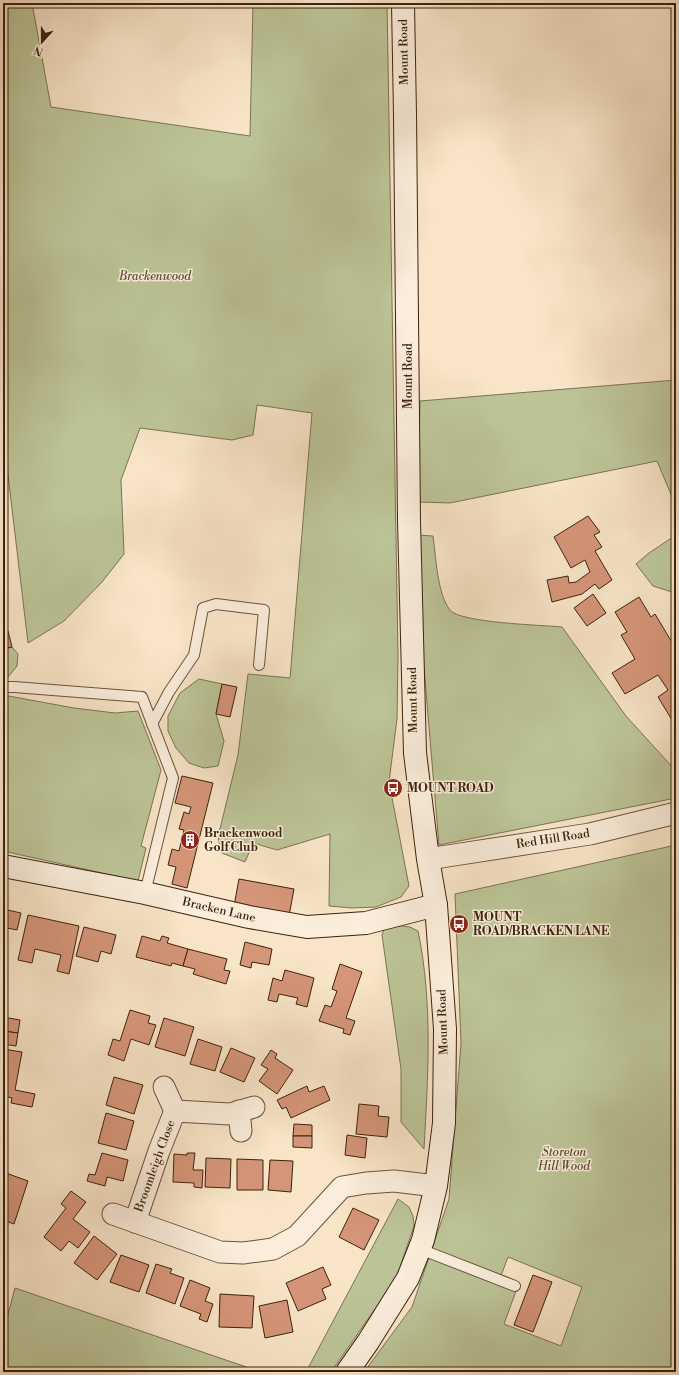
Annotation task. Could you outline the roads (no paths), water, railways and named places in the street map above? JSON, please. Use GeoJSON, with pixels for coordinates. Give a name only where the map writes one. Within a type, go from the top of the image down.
{"type":"FeatureCollection","features":[{"type":"Feature","properties":{"kind":"main road","name":"Mount Road"},"geometry":{"type":"LineString","coordinates":[[347,1372],[368,1342],[408,1278],[420,1249],[436,1186],[444,1123],[445,1029],[436,905],[428,859],[415,753],[409,521],[405,123],[402,3]]}},
{"type":"Feature","properties":{"kind":"main road","name":"Bracken Lane"},"geometry":{"type":"LineString","coordinates":[[3,866],[145,893],[249,917],[307,927],[366,923],[436,905]]}},
{"type":"Feature","properties":{"kind":"street","name":"Red Hill Road"},"geometry":{"type":"LineString","coordinates":[[428,859],[590,834],[676,813]]}},
{"type":"Feature","properties":{"kind":"street","name":"Broomleigh Close"},"geometry":{"type":"LineString","coordinates":[[135,1222],[159,1150],[175,1111],[164,1087]]}},
{"type":"Feature","properties":{"kind":"street","name":"Broomleigh Close"},"geometry":{"type":"LineString","coordinates":[[175,1111],[245,1116]]}},
{"type":"Feature","properties":{"kind":"street","name":"Broomleigh Close"},"geometry":{"type":"LineString","coordinates":[[113,1214],[220,1252],[243,1253],[273,1249],[297,1236],[342,1187],[366,1183],[394,1181],[436,1186]]}},
{"type":"Feature","properties":{"kind":"lane"},"geometry":{"type":"LineString","coordinates":[[152,724],[169,692],[194,655],[203,608],[216,604],[264,610],[258,666]]}},
{"type":"Feature","properties":{"kind":"lane"},"geometry":{"type":"LineString","coordinates":[[3,687],[142,697],[173,778],[145,893]]}},
{"type":"Feature","properties":{"kind":"lane"},"geometry":{"type":"LineString","coordinates":[[420,1249],[515,1286]]}},
{"type":"Feature","properties":{"kind":"place","name":"MOUNT ROAD"},"geometry":{"type":"Point","coordinates":[393,788]}},
{"type":"Feature","properties":{"kind":"place","name":"Brackenwood Golf Club"},"geometry":{"type":"Point","coordinates":[190,840]}},
{"type":"Feature","properties":{"kind":"place","name":"MOUNT ROAD/BRACKEN LANE"},"geometry":{"type":"Point","coordinates":[459,924]}},
{"type":"Feature","properties":{"kind":"park label","name":"Brackenwood"},"geometry":{"type":"Point","coordinates":[155,276]}},
{"type":"Feature","properties":{"kind":"park label","name":"Storeton Hill Wood"},"geometry":{"type":"Point","coordinates":[564,1159]}}]}
